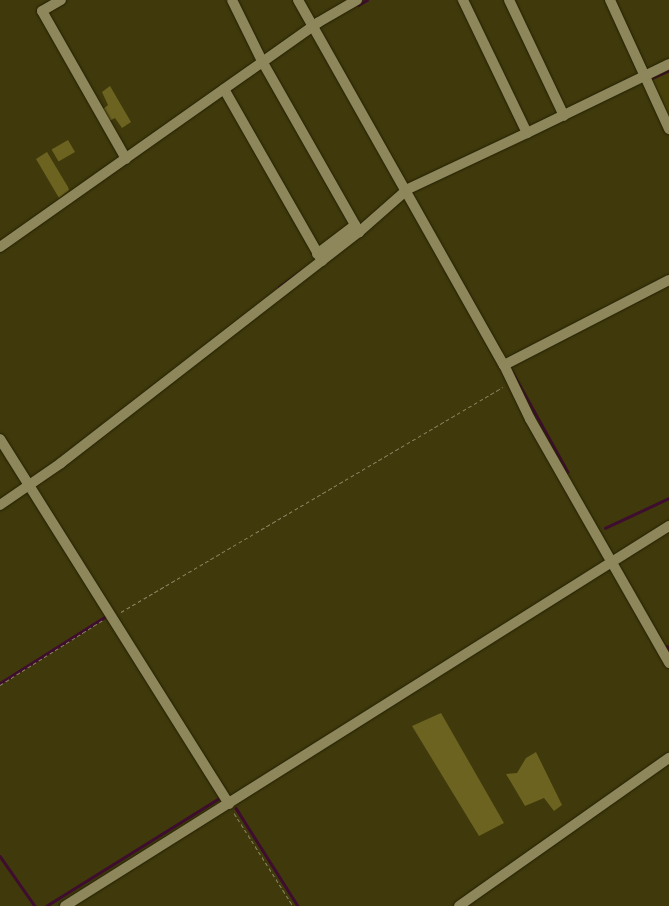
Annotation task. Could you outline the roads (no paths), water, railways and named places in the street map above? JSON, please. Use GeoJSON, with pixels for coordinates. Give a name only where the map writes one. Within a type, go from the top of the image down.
{"type":"FeatureCollection","features":[{"type":"Feature","properties":{"kind":"street"},"geometry":{"type":"LineString","coordinates":[[60,0],[42,11],[125,156]]}},
{"type":"Feature","properties":{"kind":"street"},"geometry":{"type":"LineString","coordinates":[[232,0],[261,60],[357,228]]}},
{"type":"Feature","properties":{"kind":"street"},"geometry":{"type":"LineString","coordinates":[[298,0],[408,189],[506,364],[518,394],[669,663]]}},
{"type":"Feature","properties":{"kind":"street"},"geometry":{"type":"LineString","coordinates":[[0,247],[125,156],[224,89],[261,60],[357,0]]}},
{"type":"Feature","properties":{"kind":"street"},"geometry":{"type":"LineString","coordinates":[[463,0],[527,133]]}},
{"type":"Feature","properties":{"kind":"street"},"geometry":{"type":"LineString","coordinates":[[509,0],[564,116]]}},
{"type":"Feature","properties":{"kind":"street"},"geometry":{"type":"LineString","coordinates":[[610,0],[669,129]]}},
{"type":"Feature","properties":{"kind":"street"},"geometry":{"type":"LineString","coordinates":[[0,505],[30,487],[319,257],[408,189],[646,79],[669,64]]}},
{"type":"Feature","properties":{"kind":"street"},"geometry":{"type":"LineString","coordinates":[[224,89],[319,257]]}},
{"type":"Feature","properties":{"kind":"street"},"geometry":{"type":"LineString","coordinates":[[506,364],[669,280]]}},
{"type":"Feature","properties":{"kind":"street"},"geometry":{"type":"LineString","coordinates":[[0,439],[114,615],[229,804]]}},
{"type":"Feature","properties":{"kind":"street"},"geometry":{"type":"LineString","coordinates":[[65,906],[669,526]]}},
{"type":"Feature","properties":{"kind":"street"},"geometry":{"type":"LineString","coordinates":[[459,906],[669,758]]}},
{"type":"Feature","properties":{"kind":"waterway"},"geometry":{"type":"LineString","coordinates":[[358,5],[367,0]]}},
{"type":"Feature","properties":{"kind":"waterway"},"geometry":{"type":"LineString","coordinates":[[650,79],[669,70]]}},
{"type":"Feature","properties":{"kind":"waterway"},"geometry":{"type":"LineString","coordinates":[[279,287],[301,271]]}},
{"type":"Feature","properties":{"kind":"waterway"},"geometry":{"type":"LineString","coordinates":[[512,371],[568,472]]}},
{"type":"Feature","properties":{"kind":"waterway"},"geometry":{"type":"LineString","coordinates":[[605,528],[669,498]]}},
{"type":"Feature","properties":{"kind":"waterway"},"geometry":{"type":"LineString","coordinates":[[0,683],[106,616]]}},
{"type":"Feature","properties":{"kind":"waterway"},"geometry":{"type":"LineString","coordinates":[[46,906],[221,797]]}},
{"type":"Feature","properties":{"kind":"waterway"},"geometry":{"type":"LineString","coordinates":[[236,808],[298,906]]}},
{"type":"Feature","properties":{"kind":"waterway"},"geometry":{"type":"LineString","coordinates":[[0,856],[35,906]]}}]}
